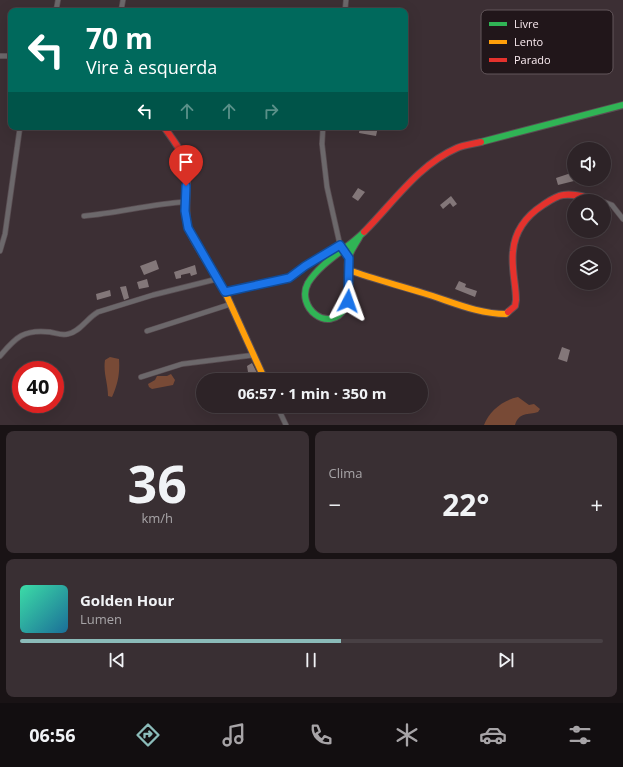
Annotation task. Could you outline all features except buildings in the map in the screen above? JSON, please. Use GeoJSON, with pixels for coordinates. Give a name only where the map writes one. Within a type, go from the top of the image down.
{"type":"FeatureCollection","features":[{"type":"Feature","properties":{"kind":"street"},"geometry":{"type":"LineString","coordinates":[[225,292],[289,278],[305,266],[342,248],[360,236],[426,168],[450,151],[518,131],[623,105]]}},
{"type":"Feature","properties":{"kind":"street"},"geometry":{"type":"LineString","coordinates":[[0,252],[19,130]]}},
{"type":"Feature","properties":{"kind":"street"},"geometry":{"type":"LineString","coordinates":[[166,130],[184,159],[186,171],[185,202],[188,228],[225,292],[262,373]]}},
{"type":"Feature","properties":{"kind":"street"},"geometry":{"type":"LineString","coordinates":[[322,130],[322,144],[327,187],[342,248],[349,258]]}},
{"type":"Feature","properties":{"kind":"street"},"geometry":{"type":"LineString","coordinates":[[348,270],[489,314],[506,314],[515,306],[516,298],[512,277],[512,262],[515,240],[522,221],[531,213],[556,197],[567,195]]}},
{"type":"Feature","properties":{"kind":"street"},"geometry":{"type":"LineString","coordinates":[[84,216],[111,213],[166,203],[185,202]]}},
{"type":"Feature","properties":{"kind":"street"},"geometry":{"type":"LineString","coordinates":[[611,205],[623,220]]}},
{"type":"Feature","properties":{"kind":"street"},"geometry":{"type":"LineString","coordinates":[[342,248],[308,284],[305,296],[306,303],[310,310],[318,317],[327,320],[333,319],[342,314],[346,308],[349,290],[349,258],[360,236]]}},
{"type":"Feature","properties":{"kind":"street"},"geometry":{"type":"LineString","coordinates":[[0,356],[26,332],[34,331],[69,334],[98,312],[152,295],[217,279]]}},
{"type":"Feature","properties":{"kind":"street"},"geometry":{"type":"LineString","coordinates":[[147,331],[231,304]]}},
{"type":"Feature","properties":{"kind":"street"},"geometry":{"type":"LineString","coordinates":[[140,377],[167,367],[182,364],[254,356]]}},
{"type":"Feature","properties":{"kind":"street"},"geometry":{"type":"LineString","coordinates":[[280,413],[286,425]]}},
{"type":"Feature","properties":{"kind":"shaded area"},"geometry":{"type":"Polygon","coordinates":[[[110,357],[119,359],[118,378],[112,397],[108,396],[105,369],[105,360],[110,357]]]}},
{"type":"Feature","properties":{"kind":"shaded area"},"geometry":{"type":"Polygon","coordinates":[[[171,374],[175,380],[173,385],[152,389],[149,387],[148,384],[155,380],[157,376],[167,376],[171,374]]]}},
{"type":"Feature","properties":{"kind":"shaded area"},"geometry":{"type":"Polygon","coordinates":[[[518,397],[529,405],[534,404],[540,409],[538,412],[521,416],[515,425],[484,425],[489,415],[497,407],[512,398],[518,397]]]}},
{"type":"Feature","properties":{"kind":"traffic: fast"},"geometry":{"type":"LineString","coordinates":[[481,142],[623,105]]}},
{"type":"Feature","properties":{"kind":"traffic: fast"},"geometry":{"type":"LineString","coordinates":[[360,236],[351,251],[348,260],[349,297],[345,308],[338,316],[331,319],[316,315],[310,309],[306,301],[305,292],[308,283],[313,275],[327,262],[364,232]]}},
{"type":"Feature","properties":{"kind":"traffic: slow"},"geometry":{"type":"LineString","coordinates":[[349,270],[485,312],[506,314],[508,312]]}},
{"type":"Feature","properties":{"kind":"traffic: slow"},"geometry":{"type":"LineString","coordinates":[[213,271],[225,292],[262,373]]}},
{"type":"Feature","properties":{"kind":"traffic: jam"},"geometry":{"type":"LineString","coordinates":[[166,130],[180,150],[186,165],[186,209],[189,231],[213,271]]}},
{"type":"Feature","properties":{"kind":"traffic: jam"},"geometry":{"type":"LineString","coordinates":[[364,232],[418,174],[430,164],[457,148],[481,142]]}},
{"type":"Feature","properties":{"kind":"traffic: jam"},"geometry":{"type":"LineString","coordinates":[[508,312],[515,306],[516,300],[513,251],[516,236],[522,224],[531,214],[543,205],[560,196],[567,195]]}},
{"type":"Feature","properties":{"kind":"route"},"geometry":{"type":"LineString","coordinates":[[186,186],[185,211],[188,228],[225,292],[289,278],[305,266],[340,245],[349,258],[348,265],[350,278],[348,301]]}}]}
